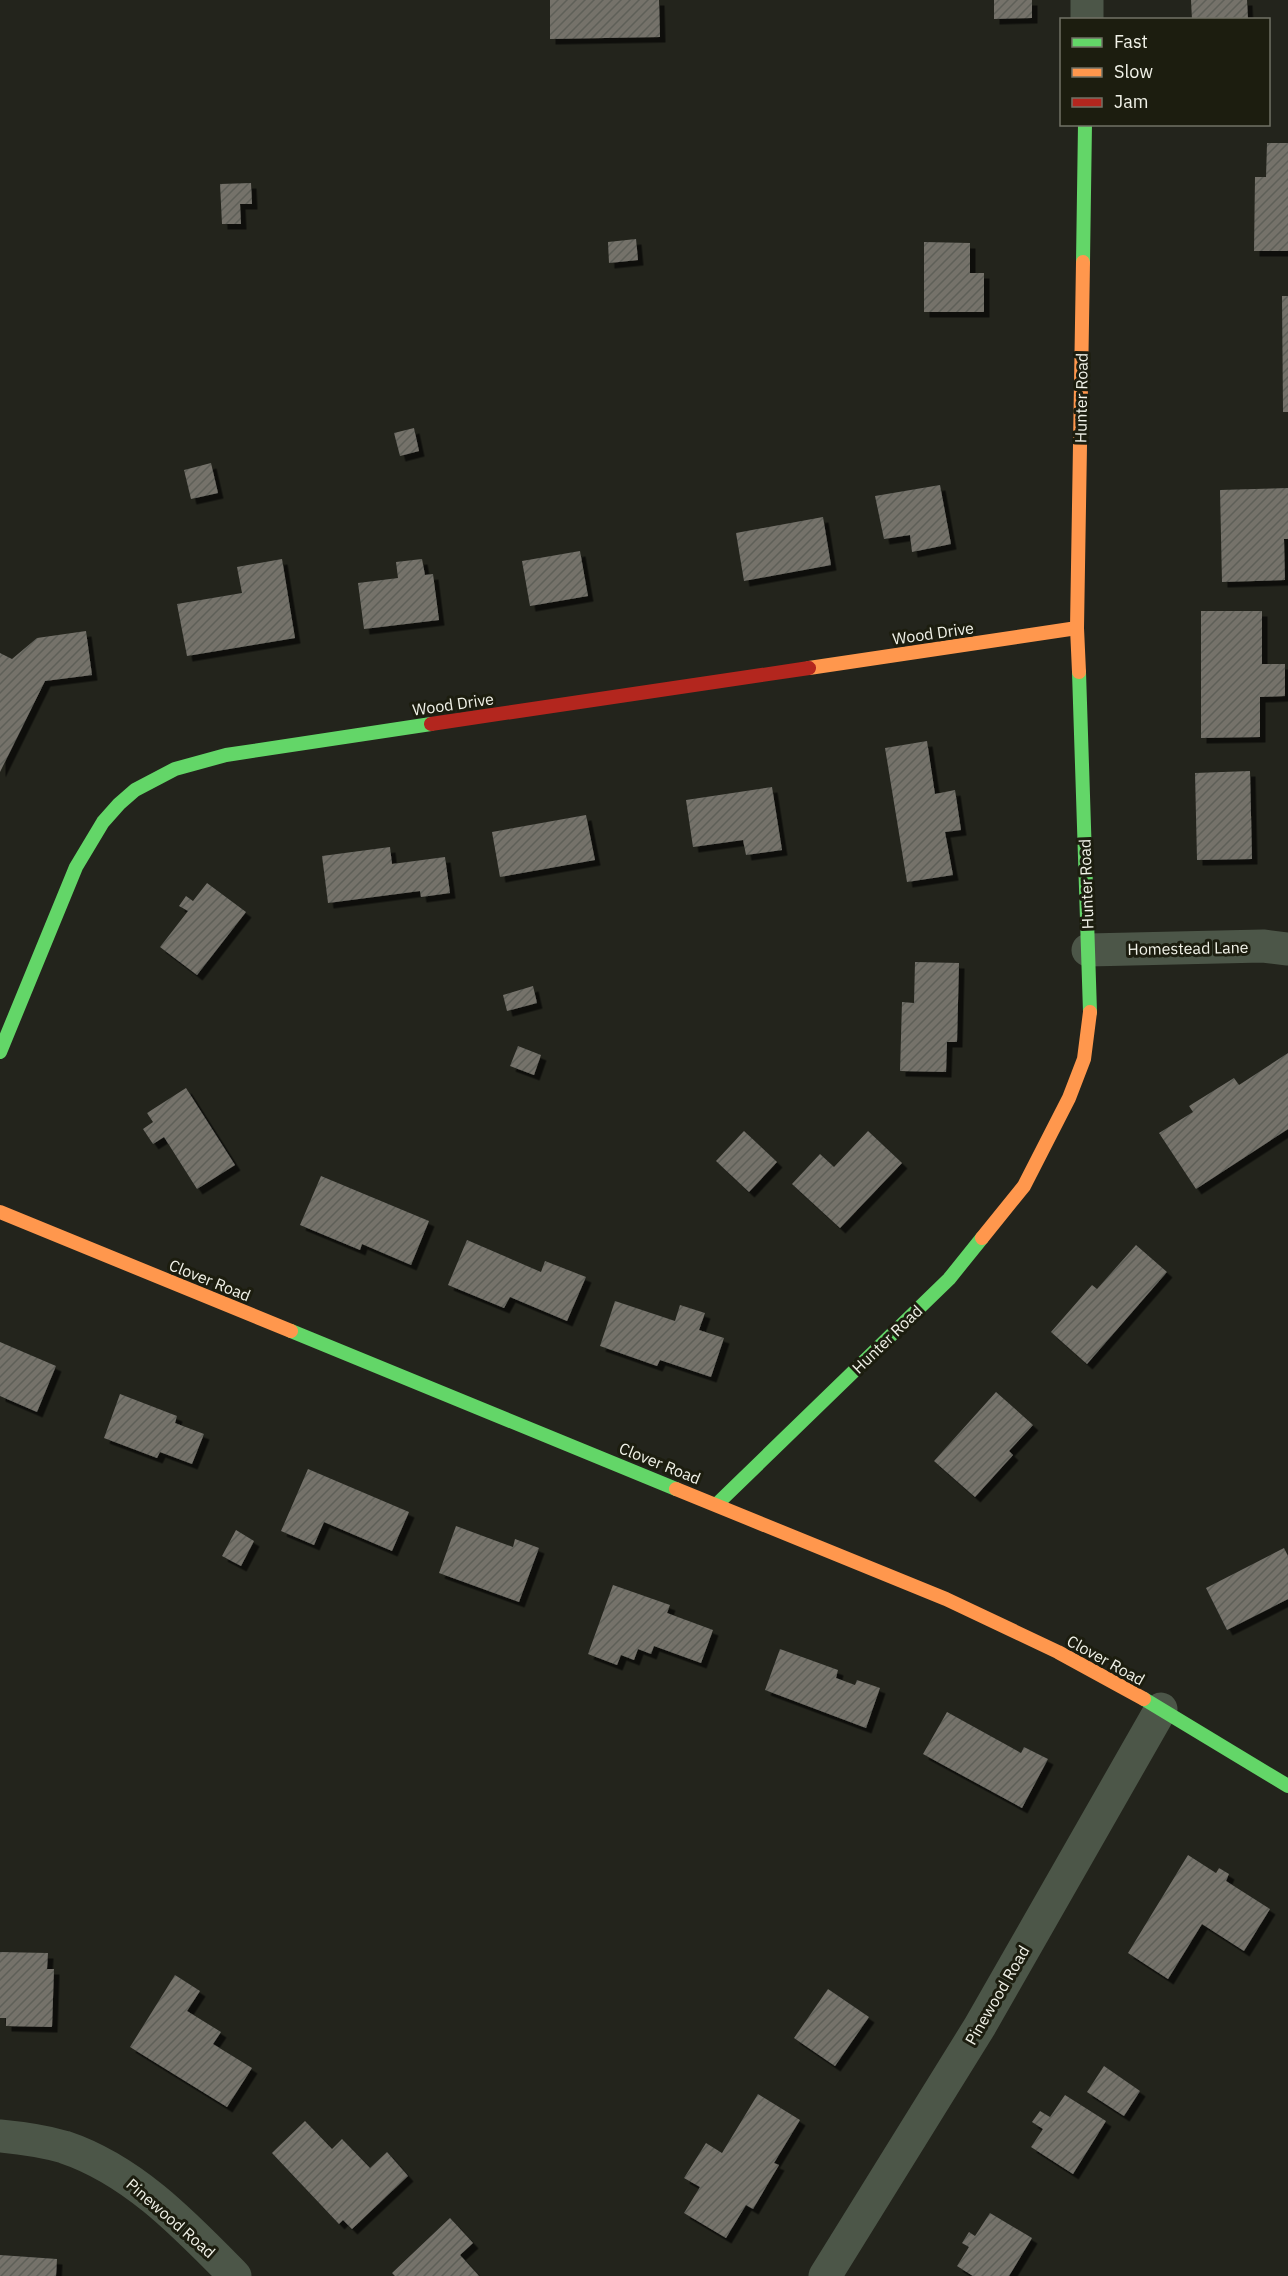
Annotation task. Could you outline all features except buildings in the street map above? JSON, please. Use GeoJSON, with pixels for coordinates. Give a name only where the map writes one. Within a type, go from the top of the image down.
{"type":"FeatureCollection","features":[{"type":"Feature","properties":{"kind":"street"},"geometry":{"type":"LineString","coordinates":[[1087,0],[1087,18]]}},
{"type":"Feature","properties":{"kind":"street","name":"Hunter Road"},"geometry":{"type":"LineString","coordinates":[[717,1504],[949,1279],[1024,1186],[1069,1098],[1084,1059],[1091,998],[1077,628],[1085,126]]}},
{"type":"Feature","properties":{"kind":"street","name":"Wood Drive"},"geometry":{"type":"LineString","coordinates":[[0,1052],[86,845],[121,801],[134,789],[163,772],[185,764],[226,755],[1077,628]]}},
{"type":"Feature","properties":{"kind":"street","name":"Homestead Lane"},"geometry":{"type":"LineString","coordinates":[[1088,950],[1263,946],[1288,949]]}},
{"type":"Feature","properties":{"kind":"street","name":"Clover Road"},"geometry":{"type":"LineString","coordinates":[[0,1212],[946,1599],[1058,1652],[1285,1777]]}},
{"type":"Feature","properties":{"kind":"street","name":"Pinewood Road"},"geometry":{"type":"LineString","coordinates":[[825,2276],[980,2026],[1161,1709]]}},
{"type":"Feature","properties":{"kind":"street","name":"Pinewood Road"},"geometry":{"type":"LineString","coordinates":[[0,2136],[28,2139],[63,2147],[94,2159],[129,2179],[163,2207],[235,2276]]}},
{"type":"Feature","properties":{"kind":"traffic: fast"},"geometry":{"type":"LineString","coordinates":[[1083,262],[1085,126]]}},
{"type":"Feature","properties":{"kind":"traffic: fast"},"geometry":{"type":"LineString","coordinates":[[1079,672],[1090,1012]]}},
{"type":"Feature","properties":{"kind":"traffic: fast"},"geometry":{"type":"LineString","coordinates":[[0,1052],[76,867],[103,822],[135,790],[175,769],[226,755],[431,724]]}},
{"type":"Feature","properties":{"kind":"traffic: fast"},"geometry":{"type":"LineString","coordinates":[[717,1504],[949,1279],[982,1238]]}},
{"type":"Feature","properties":{"kind":"traffic: fast"},"geometry":{"type":"LineString","coordinates":[[291,1331],[676,1489]]}},
{"type":"Feature","properties":{"kind":"traffic: fast"},"geometry":{"type":"LineString","coordinates":[[1144,1699],[1288,1786]]}},
{"type":"Feature","properties":{"kind":"traffic: slow"},"geometry":{"type":"LineString","coordinates":[[1079,672],[1077,628],[1083,262]]}},
{"type":"Feature","properties":{"kind":"traffic: slow"},"geometry":{"type":"LineString","coordinates":[[809,668],[1077,628]]}},
{"type":"Feature","properties":{"kind":"traffic: slow"},"geometry":{"type":"LineString","coordinates":[[982,1238],[1024,1186],[1069,1098],[1084,1059],[1090,1012]]}},
{"type":"Feature","properties":{"kind":"traffic: slow"},"geometry":{"type":"LineString","coordinates":[[0,1212],[291,1331]]}},
{"type":"Feature","properties":{"kind":"traffic: slow"},"geometry":{"type":"LineString","coordinates":[[676,1489],[946,1599],[1058,1652],[1144,1699]]}},
{"type":"Feature","properties":{"kind":"traffic: jam"},"geometry":{"type":"LineString","coordinates":[[431,724],[809,668]]}}]}
